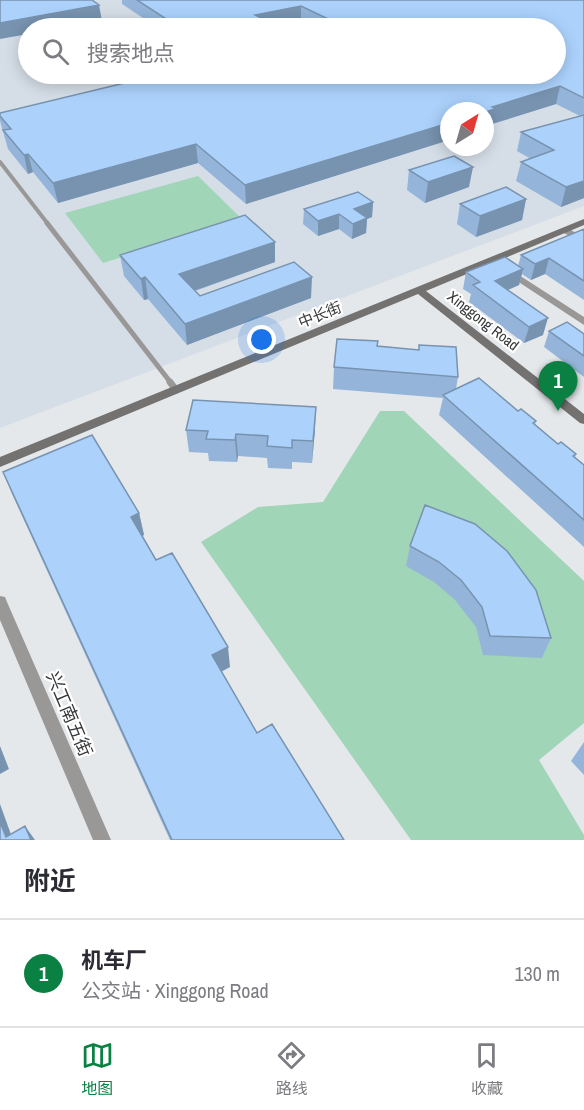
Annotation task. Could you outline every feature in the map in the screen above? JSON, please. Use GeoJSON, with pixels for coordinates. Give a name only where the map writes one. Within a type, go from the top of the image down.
{"type":"FeatureCollection","features":[{"type":"Feature","properties":{"kind":"street","name":"中长街"},"geometry":{"type":"LineString","coordinates":[[0,462],[584,222]]}},
{"type":"Feature","properties":{"kind":"street"},"geometry":{"type":"LineString","coordinates":[[565,230],[584,241]]}},
{"type":"Feature","properties":{"kind":"street"},"geometry":{"type":"LineString","coordinates":[[491,260],[584,322]]}},
{"type":"Feature","properties":{"kind":"street","name":"Xinggong Road"},"geometry":{"type":"LineString","coordinates":[[420,291],[584,420]]}},
{"type":"Feature","properties":{"kind":"street","name":"兴工南五街"},"geometry":{"type":"LineString","coordinates":[[0,602],[102,840]]}},
{"type":"Feature","properties":{"kind":"lane"},"geometry":{"type":"LineString","coordinates":[[0,162],[176,390]]}},
{"type":"Feature","properties":{"kind":"shaded area"},"geometry":{"type":"Polygon","coordinates":[[[0,0],[584,0],[584,206],[0,428],[0,0]]]}},
{"type":"Feature","properties":{"kind":"green space"},"geometry":{"type":"Polygon","coordinates":[[[198,176],[243,220],[103,263],[65,213],[198,176]]]}},
{"type":"Feature","properties":{"kind":"green space"},"geometry":{"type":"Polygon","coordinates":[[[380,411],[404,411],[584,581],[584,723],[539,760],[584,835],[584,840],[411,840],[201,542],[258,507],[323,502],[380,411]]]}},
{"type":"Feature","properties":{"kind":"building"},"geometry":{"type":"Polygon","coordinates":[[[0,0],[92,0],[99,5],[18,18],[0,23],[0,0]]]}},
{"type":"Feature","properties":{"kind":"building"},"geometry":{"type":"Polygon","coordinates":[[[137,0],[584,0],[584,98],[560,86],[494,106],[494,102],[440,102],[440,126],[245,185],[196,144],[53,183],[28,154],[24,155],[3,130],[11,129],[0,113],[120,84],[566,84],[566,18],[326,18],[301,6],[255,15],[261,18],[165,18],[137,0]]]}},
{"type":"Feature","properties":{"kind":"building"},"geometry":{"type":"Polygon","coordinates":[[[584,115],[584,181],[566,187],[521,162],[554,150],[521,132],[584,115]]]}},
{"type":"Feature","properties":{"kind":"building"},"geometry":{"type":"Polygon","coordinates":[[[454,156],[473,167],[428,182],[409,170],[454,156]]]}},
{"type":"Feature","properties":{"kind":"building"},"geometry":{"type":"Polygon","coordinates":[[[506,187],[526,199],[480,216],[460,204],[506,187]]]}},
{"type":"Feature","properties":{"kind":"building"},"geometry":{"type":"Polygon","coordinates":[[[358,192],[373,202],[354,209],[367,218],[353,224],[339,214],[318,221],[304,209],[358,192]]]}},
{"type":"Feature","properties":{"kind":"building"},"geometry":{"type":"Polygon","coordinates":[[[245,215],[275,242],[179,274],[200,296],[294,262],[312,277],[185,324],[145,277],[141,279],[120,255],[245,215]]]}},
{"type":"Feature","properties":{"kind":"building"},"geometry":{"type":"Polygon","coordinates":[[[584,229],[584,281],[549,258],[535,264],[521,255],[584,229]]]}},
{"type":"Feature","properties":{"kind":"building"},"geometry":{"type":"Polygon","coordinates":[[[505,257],[523,269],[495,281],[548,318],[529,327],[473,285],[480,282],[466,272],[505,257]]]}},
{"type":"Feature","properties":{"kind":"building"},"geometry":{"type":"Polygon","coordinates":[[[567,322],[584,334],[584,356],[549,331],[567,322]]]}},
{"type":"Feature","properties":{"kind":"building"},"geometry":{"type":"Polygon","coordinates":[[[337,339],[378,341],[377,346],[419,350],[419,345],[456,347],[458,377],[334,367],[337,339]]]}},
{"type":"Feature","properties":{"kind":"building"},"geometry":{"type":"Polygon","coordinates":[[[479,378],[518,411],[521,409],[536,421],[533,423],[558,444],[561,442],[576,454],[573,456],[584,465],[584,520],[443,395],[479,378]]]}},
{"type":"Feature","properties":{"kind":"building"},"geometry":{"type":"Polygon","coordinates":[[[193,400],[316,407],[313,441],[292,440],[292,448],[267,446],[268,436],[236,434],[235,440],[206,439],[208,431],[186,430],[193,400]]]}},
{"type":"Feature","properties":{"kind":"building"},"geometry":{"type":"Polygon","coordinates":[[[92,435],[139,513],[131,517],[156,560],[172,553],[228,647],[212,655],[257,733],[272,724],[344,840],[172,840],[3,472],[92,435]]]}},
{"type":"Feature","properties":{"kind":"building"},"geometry":{"type":"Polygon","coordinates":[[[425,505],[475,524],[507,551],[536,590],[551,638],[490,636],[482,607],[461,580],[439,562],[410,546],[425,505]]]}},
{"type":"Feature","properties":{"kind":"building"},"geometry":{"type":"Polygon","coordinates":[[[0,822],[6,837],[25,826],[31,840],[0,840],[0,822]]]}},
{"type":"Feature","properties":{"kind":"place","name":"机车厂"},"geometry":{"type":"Point","coordinates":[558,411]}}]}
